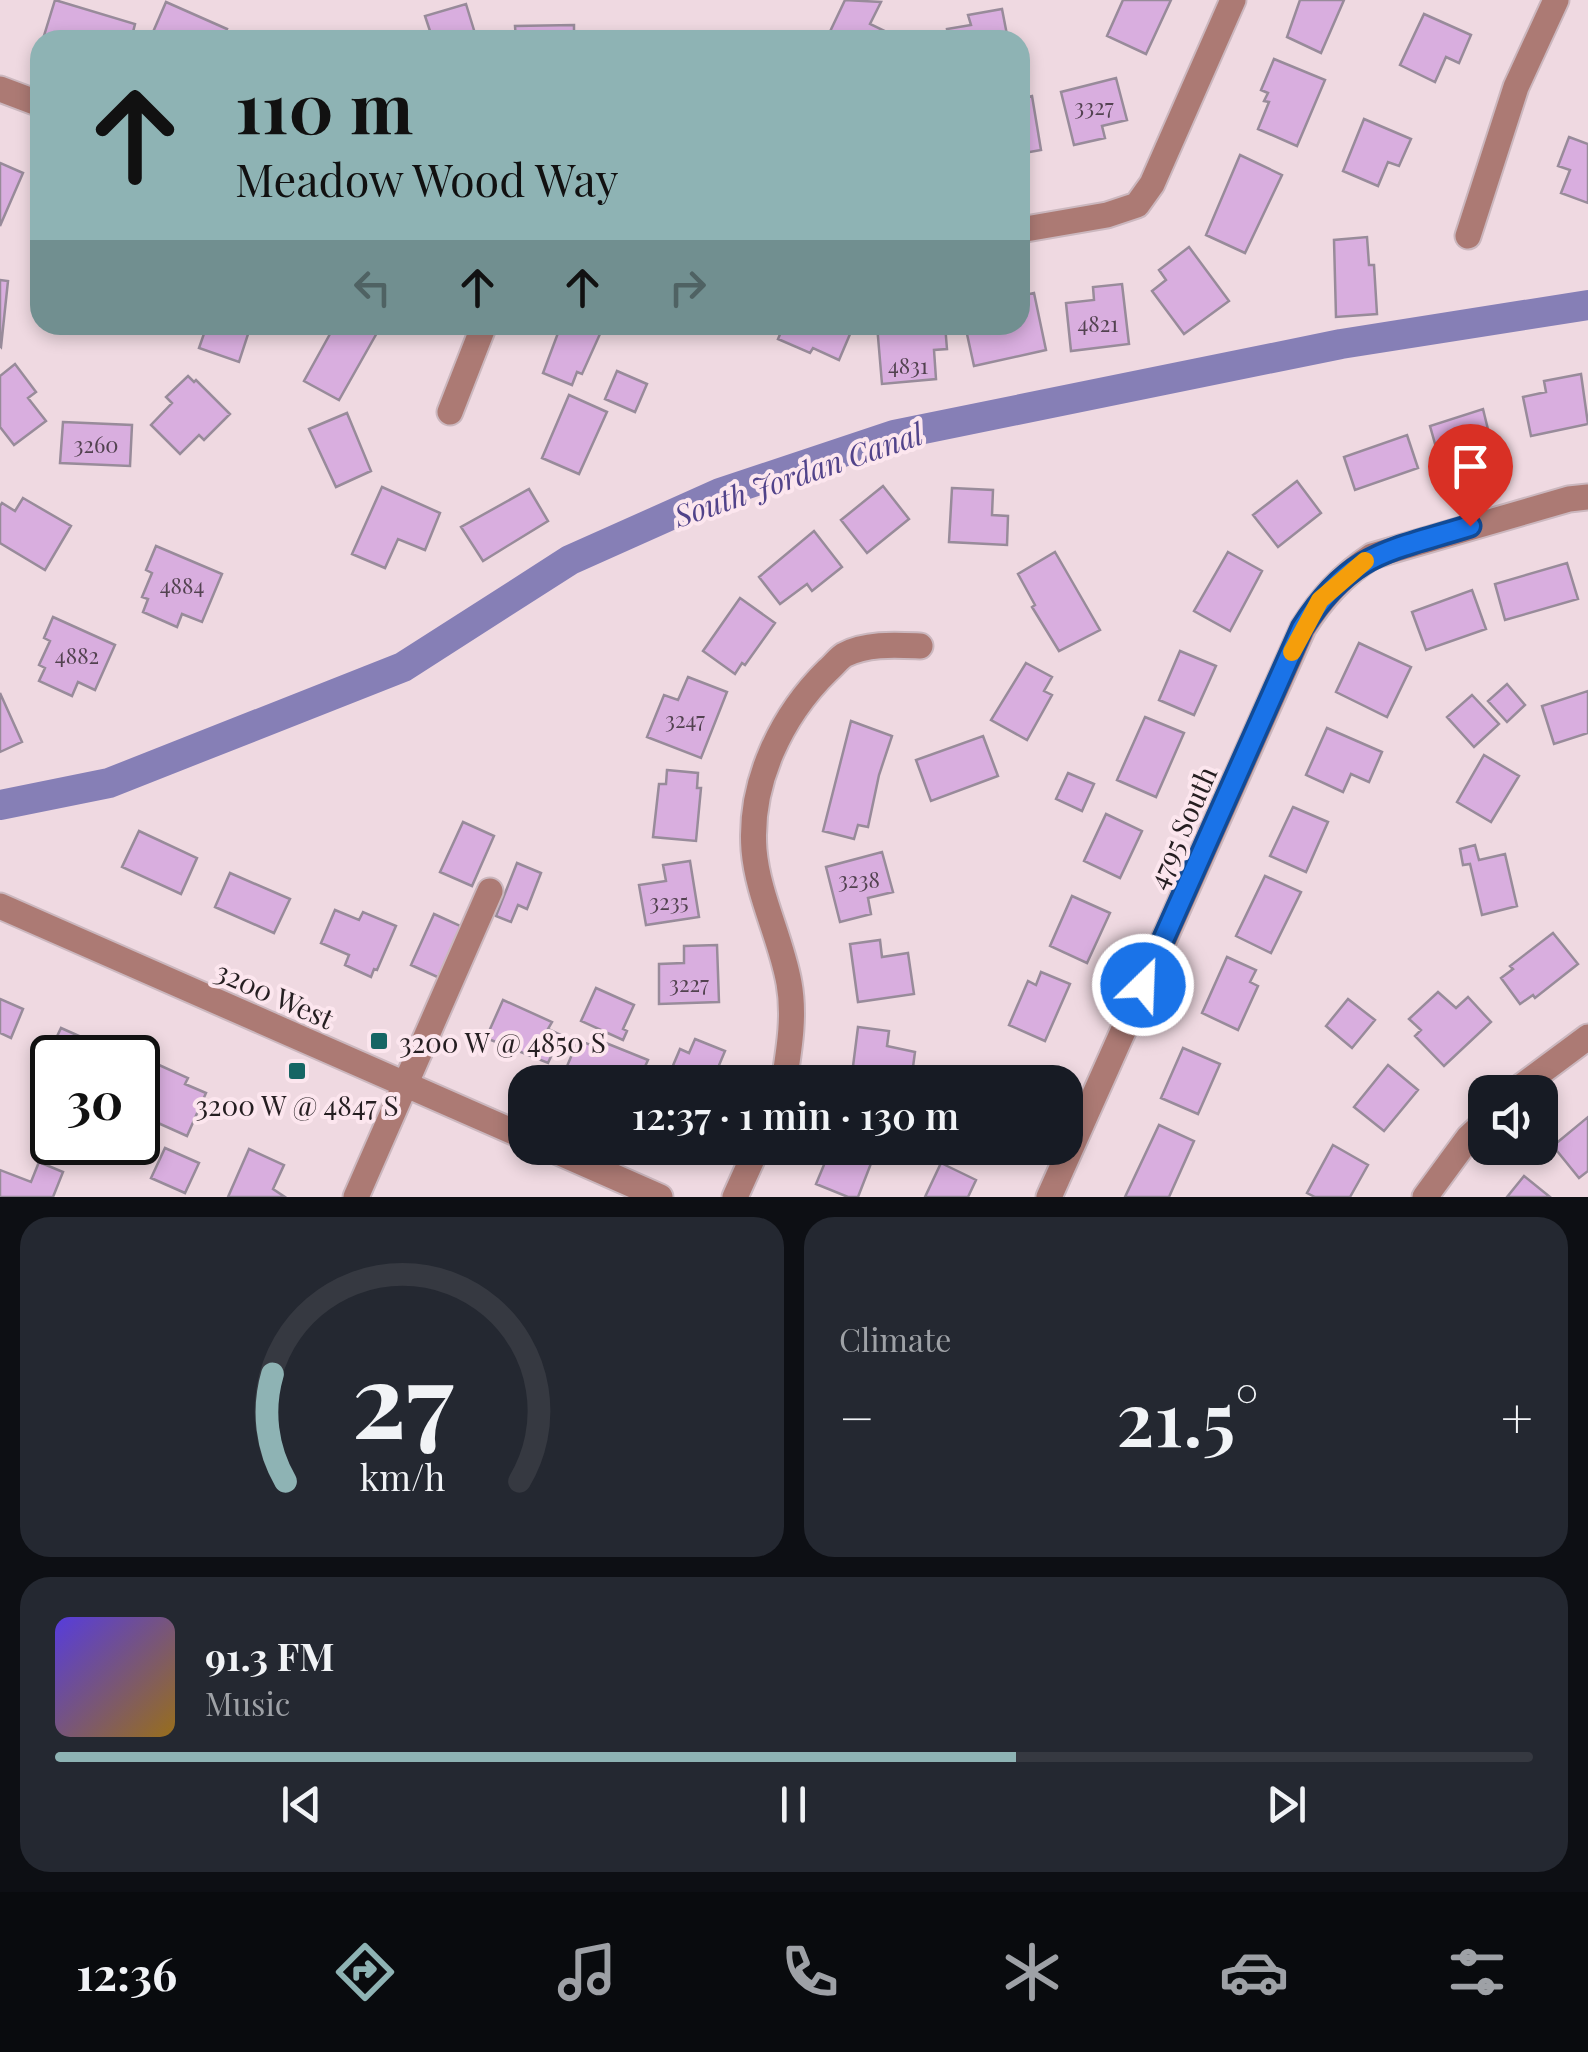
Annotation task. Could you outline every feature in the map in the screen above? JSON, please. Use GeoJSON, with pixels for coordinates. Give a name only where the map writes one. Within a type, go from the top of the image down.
{"type":"FeatureCollection","features":[{"type":"Feature","properties":{"kind":"street"},"geometry":{"type":"LineString","coordinates":[[1030,228],[1107,215],[1137,205],[1152,184],[1234,0]]}},
{"type":"Feature","properties":{"kind":"street"},"geometry":{"type":"LineString","coordinates":[[1468,236],[1516,87],[1556,0]]}},
{"type":"Feature","properties":{"kind":"street"},"geometry":{"type":"LineString","coordinates":[[0,89],[30,100]]}},
{"type":"Feature","properties":{"kind":"street"},"geometry":{"type":"LineString","coordinates":[[450,412],[480,335]]}},
{"type":"Feature","properties":{"kind":"street","name":"4795 South"},"geometry":{"type":"LineString","coordinates":[[1049,1197],[1302,628],[1320,600],[1372,556],[1536,508],[1588,497]]}},
{"type":"Feature","properties":{"kind":"street"},"geometry":{"type":"LineString","coordinates":[[787,1065],[791,1035],[789,984],[764,901],[754,848],[758,797],[770,755],[790,716],[816,682],[844,655],[883,645],[920,646]]}},
{"type":"Feature","properties":{"kind":"street"},"geometry":{"type":"LineString","coordinates":[[356,1197],[490,892]]}},
{"type":"Feature","properties":{"kind":"street","name":"3200 West"},"geometry":{"type":"LineString","coordinates":[[0,906],[508,1129]]}},
{"type":"Feature","properties":{"kind":"street"},"geometry":{"type":"LineString","coordinates":[[1537,1075],[1588,1037]]}},
{"type":"Feature","properties":{"kind":"street"},"geometry":{"type":"LineString","coordinates":[[1425,1197],[1468,1143]]}},
{"type":"Feature","properties":{"kind":"street"},"geometry":{"type":"LineString","coordinates":[[588,1165],[660,1197]]}},
{"type":"Feature","properties":{"kind":"street"},"geometry":{"type":"LineString","coordinates":[[735,1197],[749,1165]]}},
{"type":"Feature","properties":{"kind":"building"},"geometry":{"type":"Polygon","coordinates":[[[55,0],[135,24],[134,30],[46,30],[55,0]]]}},
{"type":"Feature","properties":{"kind":"building"},"geometry":{"type":"Polygon","coordinates":[[[845,0],[881,2],[870,24],[883,30],[831,30],[845,0]]]}},
{"type":"Feature","properties":{"kind":"building"},"geometry":{"type":"Polygon","coordinates":[[[1123,0],[1171,0],[1146,54],[1107,36],[1123,0]]]}},
{"type":"Feature","properties":{"kind":"building"},"geometry":{"type":"Polygon","coordinates":[[[1300,0],[1344,0],[1321,53],[1287,37],[1300,0]]]}},
{"type":"Feature","properties":{"kind":"building"},"geometry":{"type":"Polygon","coordinates":[[[166,2],[227,29],[227,30],[154,30],[166,2]]]}},
{"type":"Feature","properties":{"kind":"building"},"geometry":{"type":"Polygon","coordinates":[[[466,4],[474,30],[430,30],[425,16],[466,4]]]}},
{"type":"Feature","properties":{"kind":"building"},"geometry":{"type":"Polygon","coordinates":[[[1002,9],[1006,30],[947,30],[971,25],[968,15],[1002,9]]]}},
{"type":"Feature","properties":{"kind":"building"},"geometry":{"type":"Polygon","coordinates":[[[1424,14],[1471,35],[1459,63],[1446,57],[1435,82],[1400,65],[1424,14]]]}},
{"type":"Feature","properties":{"kind":"building"},"geometry":{"type":"Polygon","coordinates":[[[574,25],[574,30],[515,30],[515,26],[574,25]]]}},
{"type":"Feature","properties":{"kind":"building"},"geometry":{"type":"Polygon","coordinates":[[[1274,59],[1325,80],[1297,146],[1258,129],[1269,102],[1264,101],[1268,93],[1261,90],[1274,59]]]}},
{"type":"Feature","properties":{"kind":"building"},"geometry":{"type":"Polygon","coordinates":[[[1116,78],[1127,120],[1102,126],[1105,138],[1074,145],[1061,92],[1116,78]]]}},
{"type":"Feature","properties":{"kind":"building"},"geometry":{"type":"Polygon","coordinates":[[[1030,96],[1041,150],[1030,152],[1030,96]]]}},
{"type":"Feature","properties":{"kind":"building"},"geometry":{"type":"Polygon","coordinates":[[[1364,119],[1411,139],[1399,166],[1388,162],[1378,186],[1343,171],[1364,119]]]}},
{"type":"Feature","properties":{"kind":"building"},"geometry":{"type":"Polygon","coordinates":[[[1569,137],[1588,144],[1588,203],[1561,193],[1570,170],[1558,166],[1569,137]]]}},
{"type":"Feature","properties":{"kind":"building"},"geometry":{"type":"Polygon","coordinates":[[[1240,155],[1282,175],[1245,253],[1206,235],[1240,155]]]}},
{"type":"Feature","properties":{"kind":"building"},"geometry":{"type":"Polygon","coordinates":[[[0,163],[23,173],[0,226],[0,163]]]}},
{"type":"Feature","properties":{"kind":"building"},"geometry":{"type":"Polygon","coordinates":[[[1367,237],[1369,265],[1374,265],[1377,314],[1336,317],[1334,240],[1367,237]]]}},
{"type":"Feature","properties":{"kind":"building"},"geometry":{"type":"Polygon","coordinates":[[[1189,247],[1229,301],[1184,334],[1152,291],[1166,280],[1159,270],[1189,247]]]}},
{"type":"Feature","properties":{"kind":"building"},"geometry":{"type":"Polygon","coordinates":[[[0,280],[8,281],[1,347],[0,346],[0,280]]]}},
{"type":"Feature","properties":{"kind":"building"},"geometry":{"type":"Polygon","coordinates":[[[1122,284],[1129,344],[1071,351],[1066,303],[1094,300],[1093,287],[1122,284]]]}},
{"type":"Feature","properties":{"kind":"building"},"geometry":{"type":"Polygon","coordinates":[[[1034,293],[1046,350],[974,366],[967,335],[1030,335],[1030,294],[1034,293]]]}},
{"type":"Feature","properties":{"kind":"building"},"geometry":{"type":"Polygon","coordinates":[[[204,335],[248,335],[239,362],[199,348],[204,335]]]}},
{"type":"Feature","properties":{"kind":"building"},"geometry":{"type":"Polygon","coordinates":[[[329,335],[376,335],[339,400],[304,381],[329,335]]]}},
{"type":"Feature","properties":{"kind":"building"},"geometry":{"type":"Polygon","coordinates":[[[557,335],[600,335],[582,374],[577,372],[572,385],[543,373],[557,335]]]}},
{"type":"Feature","properties":{"kind":"building"},"geometry":{"type":"Polygon","coordinates":[[[780,335],[850,335],[839,360],[778,339],[780,335]]]}},
{"type":"Feature","properties":{"kind":"building"},"geometry":{"type":"Polygon","coordinates":[[[878,335],[946,335],[947,349],[934,350],[936,379],[882,384],[878,335]]]}},
{"type":"Feature","properties":{"kind":"building"},"geometry":{"type":"Polygon","coordinates":[[[15,364],[36,392],[28,398],[46,421],[14,445],[0,427],[0,376],[15,364]]]}},
{"type":"Feature","properties":{"kind":"building"},"geometry":{"type":"Polygon","coordinates":[[[617,371],[647,384],[635,412],[605,399],[617,371]]]}},
{"type":"Feature","properties":{"kind":"building"},"geometry":{"type":"Polygon","coordinates":[[[1581,374],[1588,424],[1531,436],[1523,397],[1546,392],[1544,381],[1581,374]]]}},
{"type":"Feature","properties":{"kind":"building"},"geometry":{"type":"Polygon","coordinates":[[[188,376],[230,414],[204,440],[199,435],[180,454],[151,425],[172,403],[166,397],[188,376]]]}},
{"type":"Feature","properties":{"kind":"building"},"geometry":{"type":"Polygon","coordinates":[[[569,395],[607,412],[579,474],[542,458],[569,395]]]}},
{"type":"Feature","properties":{"kind":"building"},"geometry":{"type":"Polygon","coordinates":[[[1483,409],[1493,450],[1441,465],[1430,426],[1483,409]]]}},
{"type":"Feature","properties":{"kind":"building"},"geometry":{"type":"Polygon","coordinates":[[[347,413],[371,471],[336,487],[309,429],[347,413]]]}},
{"type":"Feature","properties":{"kind":"building"},"geometry":{"type":"Polygon","coordinates":[[[63,422],[132,425],[130,466],[60,463],[63,422]]]}},
{"type":"Feature","properties":{"kind":"building"},"geometry":{"type":"Polygon","coordinates":[[[1407,435],[1418,468],[1355,490],[1344,457],[1407,435]]]}},
{"type":"Feature","properties":{"kind":"building"},"geometry":{"type":"Polygon","coordinates":[[[1297,481],[1321,513],[1278,547],[1253,515],[1297,481]]]}},
{"type":"Feature","properties":{"kind":"building"},"geometry":{"type":"Polygon","coordinates":[[[883,486],[909,519],[867,553],[841,520],[883,486]]]}},
{"type":"Feature","properties":{"kind":"building"},"geometry":{"type":"Polygon","coordinates":[[[382,487],[440,513],[425,550],[398,539],[385,568],[352,554],[382,487]]]}},
{"type":"Feature","properties":{"kind":"building"},"geometry":{"type":"Polygon","coordinates":[[[952,488],[993,490],[992,515],[1008,516],[1007,545],[949,542],[952,488]]]}},
{"type":"Feature","properties":{"kind":"building"},"geometry":{"type":"Polygon","coordinates":[[[529,489],[548,521],[483,561],[461,527],[529,489]]]}},
{"type":"Feature","properties":{"kind":"building"},"geometry":{"type":"Polygon","coordinates":[[[23,498],[71,526],[45,570],[0,543],[0,506],[2,503],[15,511],[23,498]]]}},
{"type":"Feature","properties":{"kind":"building"},"geometry":{"type":"Polygon","coordinates":[[[814,531],[842,567],[812,591],[807,584],[780,604],[759,577],[814,531]]]}},
{"type":"Feature","properties":{"kind":"building"},"geometry":{"type":"Polygon","coordinates":[[[156,546],[222,574],[202,622],[182,614],[177,627],[143,612],[148,599],[142,597],[152,573],[146,570],[156,546]]]}},
{"type":"Feature","properties":{"kind":"building"},"geometry":{"type":"Polygon","coordinates":[[[1055,552],[1100,630],[1059,651],[1032,607],[1035,605],[1018,574],[1055,552]]]}},
{"type":"Feature","properties":{"kind":"building"},"geometry":{"type":"Polygon","coordinates":[[[1228,552],[1262,571],[1230,631],[1194,611],[1228,552]]]}},
{"type":"Feature","properties":{"kind":"building"},"geometry":{"type":"Polygon","coordinates":[[[1567,563],[1578,599],[1505,620],[1495,584],[1567,563]]]}},
{"type":"Feature","properties":{"kind":"building"},"geometry":{"type":"Polygon","coordinates":[[[1472,590],[1486,629],[1426,650],[1412,612],[1472,590]]]}},
{"type":"Feature","properties":{"kind":"building"},"geometry":{"type":"Polygon","coordinates":[[[740,598],[775,623],[735,674],[703,651],[740,598]]]}},
{"type":"Feature","properties":{"kind":"building"},"geometry":{"type":"Polygon","coordinates":[[[53,617],[115,645],[95,690],[78,682],[72,696],[39,681],[45,668],[39,665],[50,641],[44,638],[53,617]]]}},
{"type":"Feature","properties":{"kind":"building"},"geometry":{"type":"Polygon","coordinates":[[[1359,643],[1411,667],[1387,717],[1336,692],[1359,643]]]}},
{"type":"Feature","properties":{"kind":"building"},"geometry":{"type":"Polygon","coordinates":[[[1180,651],[1216,666],[1194,715],[1159,700],[1180,651]]]}},
{"type":"Feature","properties":{"kind":"building"},"geometry":{"type":"Polygon","coordinates":[[[1026,663],[1052,677],[1044,691],[1052,695],[1027,740],[991,720],[1026,663]]]}},
{"type":"Feature","properties":{"kind":"building"},"geometry":{"type":"Polygon","coordinates":[[[688,677],[727,692],[701,758],[647,737],[664,695],[678,700],[688,677]]]}},
{"type":"Feature","properties":{"kind":"building"},"geometry":{"type":"Polygon","coordinates":[[[1507,684],[1525,705],[1507,722],[1488,701],[1507,684]]]}},
{"type":"Feature","properties":{"kind":"building"},"geometry":{"type":"Polygon","coordinates":[[[1588,691],[1588,733],[1554,744],[1542,706],[1588,691]]]}},
{"type":"Feature","properties":{"kind":"building"},"geometry":{"type":"Polygon","coordinates":[[[0,693],[22,742],[0,752],[0,693]]]}},
{"type":"Feature","properties":{"kind":"building"},"geometry":{"type":"Polygon","coordinates":[[[1472,695],[1499,724],[1474,747],[1447,717],[1472,695]]]}},
{"type":"Feature","properties":{"kind":"building"},"geometry":{"type":"Polygon","coordinates":[[[1145,717],[1184,733],[1156,797],[1117,780],[1145,717]]]}},
{"type":"Feature","properties":{"kind":"building"},"geometry":{"type":"Polygon","coordinates":[[[851,721],[892,736],[868,827],[858,825],[854,839],[823,831],[851,721]]]}},
{"type":"Feature","properties":{"kind":"building"},"geometry":{"type":"Polygon","coordinates":[[[1327,728],[1382,752],[1369,782],[1351,774],[1343,792],[1306,775],[1327,728]]]}},
{"type":"Feature","properties":{"kind":"building"},"geometry":{"type":"Polygon","coordinates":[[[983,736],[998,776],[931,801],[916,760],[983,736]]]}},
{"type":"Feature","properties":{"kind":"building"},"geometry":{"type":"Polygon","coordinates":[[[1484,755],[1519,776],[1491,822],[1457,802],[1484,755]]]}},
{"type":"Feature","properties":{"kind":"building"},"geometry":{"type":"Polygon","coordinates":[[[667,770],[698,773],[697,788],[701,788],[696,841],[653,837],[659,784],[666,784],[667,770]]]}},
{"type":"Feature","properties":{"kind":"building"},"geometry":{"type":"Polygon","coordinates":[[[1068,773],[1094,784],[1082,811],[1056,799],[1068,773]]]}},
{"type":"Feature","properties":{"kind":"building"},"geometry":{"type":"Polygon","coordinates":[[[1293,807],[1328,822],[1306,872],[1270,856],[1293,807]]]}},
{"type":"Feature","properties":{"kind":"building"},"geometry":{"type":"Polygon","coordinates":[[[1106,814],[1142,831],[1120,878],[1084,861],[1106,814]]]}},
{"type":"Feature","properties":{"kind":"building"},"geometry":{"type":"Polygon","coordinates":[[[463,822],[494,836],[472,886],[440,872],[463,822]]]}},
{"type":"Feature","properties":{"kind":"building"},"geometry":{"type":"Polygon","coordinates":[[[139,831],[197,858],[181,894],[122,867],[139,831]]]}},
{"type":"Feature","properties":{"kind":"building"},"geometry":{"type":"Polygon","coordinates":[[[1475,845],[1479,860],[1505,854],[1517,906],[1482,915],[1470,864],[1463,865],[1460,849],[1475,845]]]}},
{"type":"Feature","properties":{"kind":"building"},"geometry":{"type":"Polygon","coordinates":[[[882,852],[893,892],[868,898],[871,914],[840,922],[826,867],[882,852]]]}},
{"type":"Feature","properties":{"kind":"building"},"geometry":{"type":"Polygon","coordinates":[[[690,861],[699,917],[646,925],[639,885],[666,881],[663,865],[690,861]]]}},
{"type":"Feature","properties":{"kind":"building"},"geometry":{"type":"Polygon","coordinates":[[[517,863],[541,873],[527,909],[518,905],[511,922],[496,916],[517,863]]]}},
{"type":"Feature","properties":{"kind":"building"},"geometry":{"type":"Polygon","coordinates":[[[230,873],[290,899],[274,933],[215,907],[230,873]]]}},
{"type":"Feature","properties":{"kind":"building"},"geometry":{"type":"Polygon","coordinates":[[[1265,876],[1301,892],[1271,953],[1236,936],[1265,876]]]}},
{"type":"Feature","properties":{"kind":"building"},"geometry":{"type":"Polygon","coordinates":[[[1072,896],[1110,913],[1087,963],[1050,946],[1072,896]]]}},
{"type":"Feature","properties":{"kind":"building"},"geometry":{"type":"Polygon","coordinates":[[[335,910],[359,920],[363,912],[396,926],[371,977],[345,965],[349,955],[321,943],[335,910]]]}},
{"type":"Feature","properties":{"kind":"building"},"geometry":{"type":"Polygon","coordinates":[[[434,914],[465,928],[442,979],[411,965],[434,914]]]}},
{"type":"Feature","properties":{"kind":"building"},"geometry":{"type":"Polygon","coordinates":[[[1553,933],[1578,964],[1535,998],[1533,995],[1520,1004],[1501,978],[1513,969],[1510,966],[1553,933]]]}},
{"type":"Feature","properties":{"kind":"building"},"geometry":{"type":"Polygon","coordinates":[[[880,940],[882,957],[908,953],[914,994],[858,1002],[850,944],[880,940]]]}},
{"type":"Feature","properties":{"kind":"building"},"geometry":{"type":"Polygon","coordinates":[[[717,945],[719,1002],[659,1004],[659,964],[684,963],[684,946],[717,945]]]}},
{"type":"Feature","properties":{"kind":"building"},"geometry":{"type":"Polygon","coordinates":[[[1227,957],[1256,970],[1250,982],[1258,986],[1238,1030],[1202,1013],[1227,957]]]}},
{"type":"Feature","properties":{"kind":"building"},"geometry":{"type":"Polygon","coordinates":[[[1041,972],[1070,984],[1045,1041],[1009,1025],[1028,981],[1036,985],[1041,972]]]}},
{"type":"Feature","properties":{"kind":"building"},"geometry":{"type":"Polygon","coordinates":[[[596,988],[634,1005],[623,1029],[627,1031],[623,1040],[581,1021],[596,988]]]}},
{"type":"Feature","properties":{"kind":"building"},"geometry":{"type":"Polygon","coordinates":[[[1438,992],[1456,1008],[1468,997],[1491,1022],[1444,1066],[1415,1036],[1421,1030],[1409,1019],[1438,992]]]}},
{"type":"Feature","properties":{"kind":"building"},"geometry":{"type":"Polygon","coordinates":[[[0,999],[23,1009],[11,1038],[0,1033],[0,999]]]}},
{"type":"Feature","properties":{"kind":"building"},"geometry":{"type":"Polygon","coordinates":[[[1348,999],[1375,1020],[1352,1048],[1326,1026],[1348,999]]]}},
{"type":"Feature","properties":{"kind":"building"},"geometry":{"type":"Polygon","coordinates":[[[503,1000],[552,1022],[548,1029],[561,1035],[548,1063],[486,1038],[503,1000]]]}},
{"type":"Feature","properties":{"kind":"building"},"geometry":{"type":"Polygon","coordinates":[[[858,1027],[889,1031],[887,1046],[915,1052],[913,1065],[853,1065],[858,1027]]]}},
{"type":"Feature","properties":{"kind":"building"},"geometry":{"type":"Polygon","coordinates":[[[61,1028],[77,1035],[58,1035],[61,1028]]]}},
{"type":"Feature","properties":{"kind":"building"},"geometry":{"type":"Polygon","coordinates":[[[596,1039],[648,1060],[646,1065],[568,1065],[578,1040],[593,1046],[596,1039]]]}},
{"type":"Feature","properties":{"kind":"building"},"geometry":{"type":"Polygon","coordinates":[[[695,1039],[725,1051],[719,1065],[673,1065],[680,1049],[689,1053],[695,1039]]]}},
{"type":"Feature","properties":{"kind":"building"},"geometry":{"type":"Polygon","coordinates":[[[1183,1048],[1220,1064],[1198,1114],[1161,1098],[1183,1048]]]}},
{"type":"Feature","properties":{"kind":"building"},"geometry":{"type":"Polygon","coordinates":[[[160,1065],[188,1078],[185,1084],[206,1093],[187,1136],[160,1124],[160,1065]]]}},
{"type":"Feature","properties":{"kind":"building"},"geometry":{"type":"Polygon","coordinates":[[[1388,1065],[1418,1090],[1384,1131],[1354,1107],[1388,1065]]]}},
{"type":"Feature","properties":{"kind":"building"},"geometry":{"type":"Polygon","coordinates":[[[1588,1117],[1588,1171],[1579,1178],[1558,1152],[1558,1142],[1588,1117]]]}},
{"type":"Feature","properties":{"kind":"building"},"geometry":{"type":"Polygon","coordinates":[[[1159,1125],[1194,1141],[1169,1197],[1125,1197],[1159,1125]]]}},
{"type":"Feature","properties":{"kind":"building"},"geometry":{"type":"Polygon","coordinates":[[[1333,1145],[1368,1165],[1350,1197],[1315,1197],[1307,1193],[1333,1145]]]}},
{"type":"Feature","properties":{"kind":"building"},"geometry":{"type":"Polygon","coordinates":[[[165,1148],[199,1163],[185,1193],[151,1178],[165,1148]]]}},
{"type":"Feature","properties":{"kind":"building"},"geometry":{"type":"Polygon","coordinates":[[[249,1149],[284,1165],[273,1189],[285,1197],[228,1197],[249,1149]]]}},
{"type":"Feature","properties":{"kind":"building"},"geometry":{"type":"Polygon","coordinates":[[[38,1165],[63,1172],[53,1197],[0,1197],[0,1170],[31,1182],[38,1165]]]}},
{"type":"Feature","properties":{"kind":"building"},"geometry":{"type":"Polygon","coordinates":[[[824,1165],[870,1165],[858,1197],[816,1184],[824,1165]]]}},
{"type":"Feature","properties":{"kind":"building"},"geometry":{"type":"Polygon","coordinates":[[[940,1165],[976,1180],[968,1197],[925,1197],[940,1165]]]}},
{"type":"Feature","properties":{"kind":"building"},"geometry":{"type":"Polygon","coordinates":[[[1524,1176],[1550,1197],[1507,1197],[1524,1176]]]}},
{"type":"Feature","properties":{"kind":"waterway","name":"South Jordan Canal"},"geometry":{"type":"LineString","coordinates":[[0,805],[109,783],[403,667],[570,560],[720,493],[894,435],[1341,344],[1588,305]]}},
{"type":"Feature","properties":{"kind":"slow traffic"},"geometry":{"type":"LineString","coordinates":[[1292,652],[1320,600],[1365,561]]}},
{"type":"Feature","properties":{"kind":"place","name":"3200 W @ 4850 S"},"geometry":{"type":"Point","coordinates":[379,1041]}},
{"type":"Feature","properties":{"kind":"place","name":"3200 W @ 4847 S"},"geometry":{"type":"Point","coordinates":[297,1071]}},
{"type":"Feature","properties":{"kind":"route"},"geometry":{"type":"LineString","coordinates":[[1143,985],[1302,628],[1320,600],[1372,556],[1470,526]]}}]}
